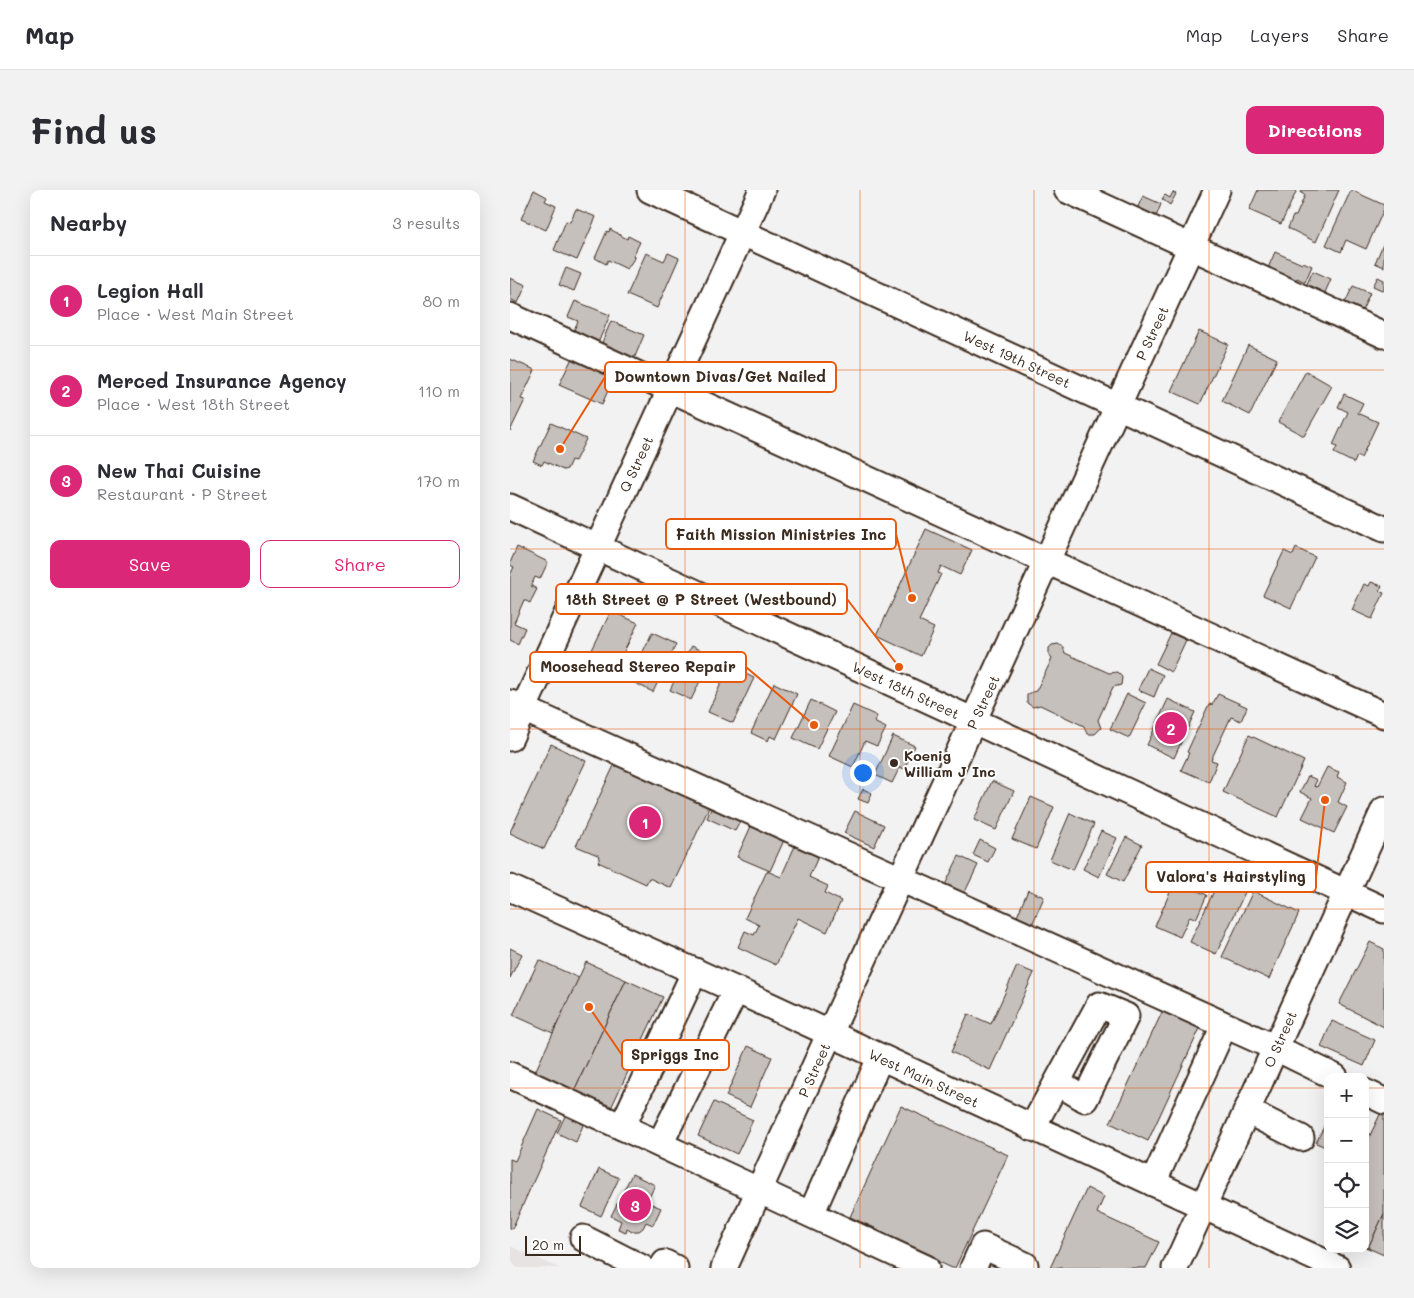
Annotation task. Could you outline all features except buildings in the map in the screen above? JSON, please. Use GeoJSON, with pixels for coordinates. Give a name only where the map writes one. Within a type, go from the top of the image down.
{"type":"FeatureCollection","features":[{"type":"Feature","properties":{"kind":"street","name":"West 19th Street"},"geometry":{"type":"LineString","coordinates":[[650,190],[1384,529]]}},
{"type":"Feature","properties":{"kind":"street","name":"Q Street"},"geometry":{"type":"LineString","coordinates":[[510,738],[517,706],[598,547],[762,190]]}},
{"type":"Feature","properties":{"kind":"street"},"geometry":{"type":"LineString","coordinates":[[1067,190],[1384,336]]}},
{"type":"Feature","properties":{"kind":"street","name":"P Street"},"geometry":{"type":"LineString","coordinates":[[724,1268],[1217,190]]}},
{"type":"Feature","properties":{"kind":"street"},"geometry":{"type":"LineString","coordinates":[[510,316],[1384,714]]}},
{"type":"Feature","properties":{"kind":"street","name":"West 18th Street"},"geometry":{"type":"LineString","coordinates":[[510,506],[1384,910]]}},
{"type":"Feature","properties":{"kind":"street"},"geometry":{"type":"LineString","coordinates":[[517,706],[1276,1048],[1327,1073]]}},
{"type":"Feature","properties":{"kind":"street","name":"O Street"},"geometry":{"type":"LineString","coordinates":[[1175,1268],[1384,810]]}},
{"type":"Feature","properties":{"kind":"street","name":"West Main Street"},"geometry":{"type":"LineString","coordinates":[[510,888],[736,990],[829,1035],[1337,1268]]}},
{"type":"Feature","properties":{"kind":"street"},"geometry":{"type":"LineString","coordinates":[[622,1127],[695,972]]}},
{"type":"Feature","properties":{"kind":"street"},"geometry":{"type":"LineString","coordinates":[[660,1144],[736,990]]}},
{"type":"Feature","properties":{"kind":"street"},"geometry":{"type":"LineString","coordinates":[[1152,1183],[1219,1038]]}},
{"type":"Feature","properties":{"kind":"street"},"geometry":{"type":"LineString","coordinates":[[810,1214],[880,1058]]}},
{"type":"Feature","properties":{"kind":"street"},"geometry":{"type":"LineString","coordinates":[[510,1075],[926,1268]]}},
{"type":"Feature","properties":{"kind":"street"},"geometry":{"type":"LineString","coordinates":[[1032,1128],[1057,1082]]}},
{"type":"Feature","properties":{"kind":"street"},"geometry":{"type":"LineString","coordinates":[[1369,1094],[1384,1101]]}},
{"type":"Feature","properties":{"kind":"street"},"geometry":{"type":"LineString","coordinates":[[1247,1111],[1301,1138]]}},
{"type":"Feature","properties":{"kind":"street"},"geometry":{"type":"LineString","coordinates":[[583,1238],[642,1268]]}},
{"type":"Feature","properties":{"kind":"street"},"geometry":{"type":"LineString","coordinates":[[972,1268],[983,1246],[1025,1265]]}},
{"type":"Feature","properties":{"kind":"street"},"geometry":{"type":"LineString","coordinates":[[662,1268],[665,1262],[675,1268]]}},
{"type":"Feature","properties":{"kind":"shaded area"},"geometry":{"type":"Polygon","coordinates":[[[510,1246],[559,1268],[510,1268],[510,1246]]]}},
{"type":"Feature","properties":{"kind":"place","name":"Downtown Divas/Get Nailed"},"geometry":{"type":"Point","coordinates":[560,449]}},
{"type":"Feature","properties":{"kind":"place","name":"Faith Mission Ministries Inc"},"geometry":{"type":"Point","coordinates":[912,598]}},
{"type":"Feature","properties":{"kind":"place","name":"18th Street @ P Street (Westbound)"},"geometry":{"type":"Point","coordinates":[899,667]}},
{"type":"Feature","properties":{"kind":"place","name":"Moosehead Stereo Repair"},"geometry":{"type":"Point","coordinates":[814,725]}},
{"type":"Feature","properties":{"kind":"place","name":"Merced Insurance Agency"},"geometry":{"type":"Point","coordinates":[1171,728]}},
{"type":"Feature","properties":{"kind":"place","name":"Koenig William J Inc"},"geometry":{"type":"Point","coordinates":[894,763]}},
{"type":"Feature","properties":{"kind":"place","name":"Valora's Hairstyling"},"geometry":{"type":"Point","coordinates":[1325,800]}},
{"type":"Feature","properties":{"kind":"place","name":"Legion Hall"},"geometry":{"type":"Point","coordinates":[645,822]}},
{"type":"Feature","properties":{"kind":"place","name":"Spriggs Inc"},"geometry":{"type":"Point","coordinates":[589,1007]}},
{"type":"Feature","properties":{"kind":"place","name":"New Thai Cuisine"},"geometry":{"type":"Point","coordinates":[635,1205]}}]}
